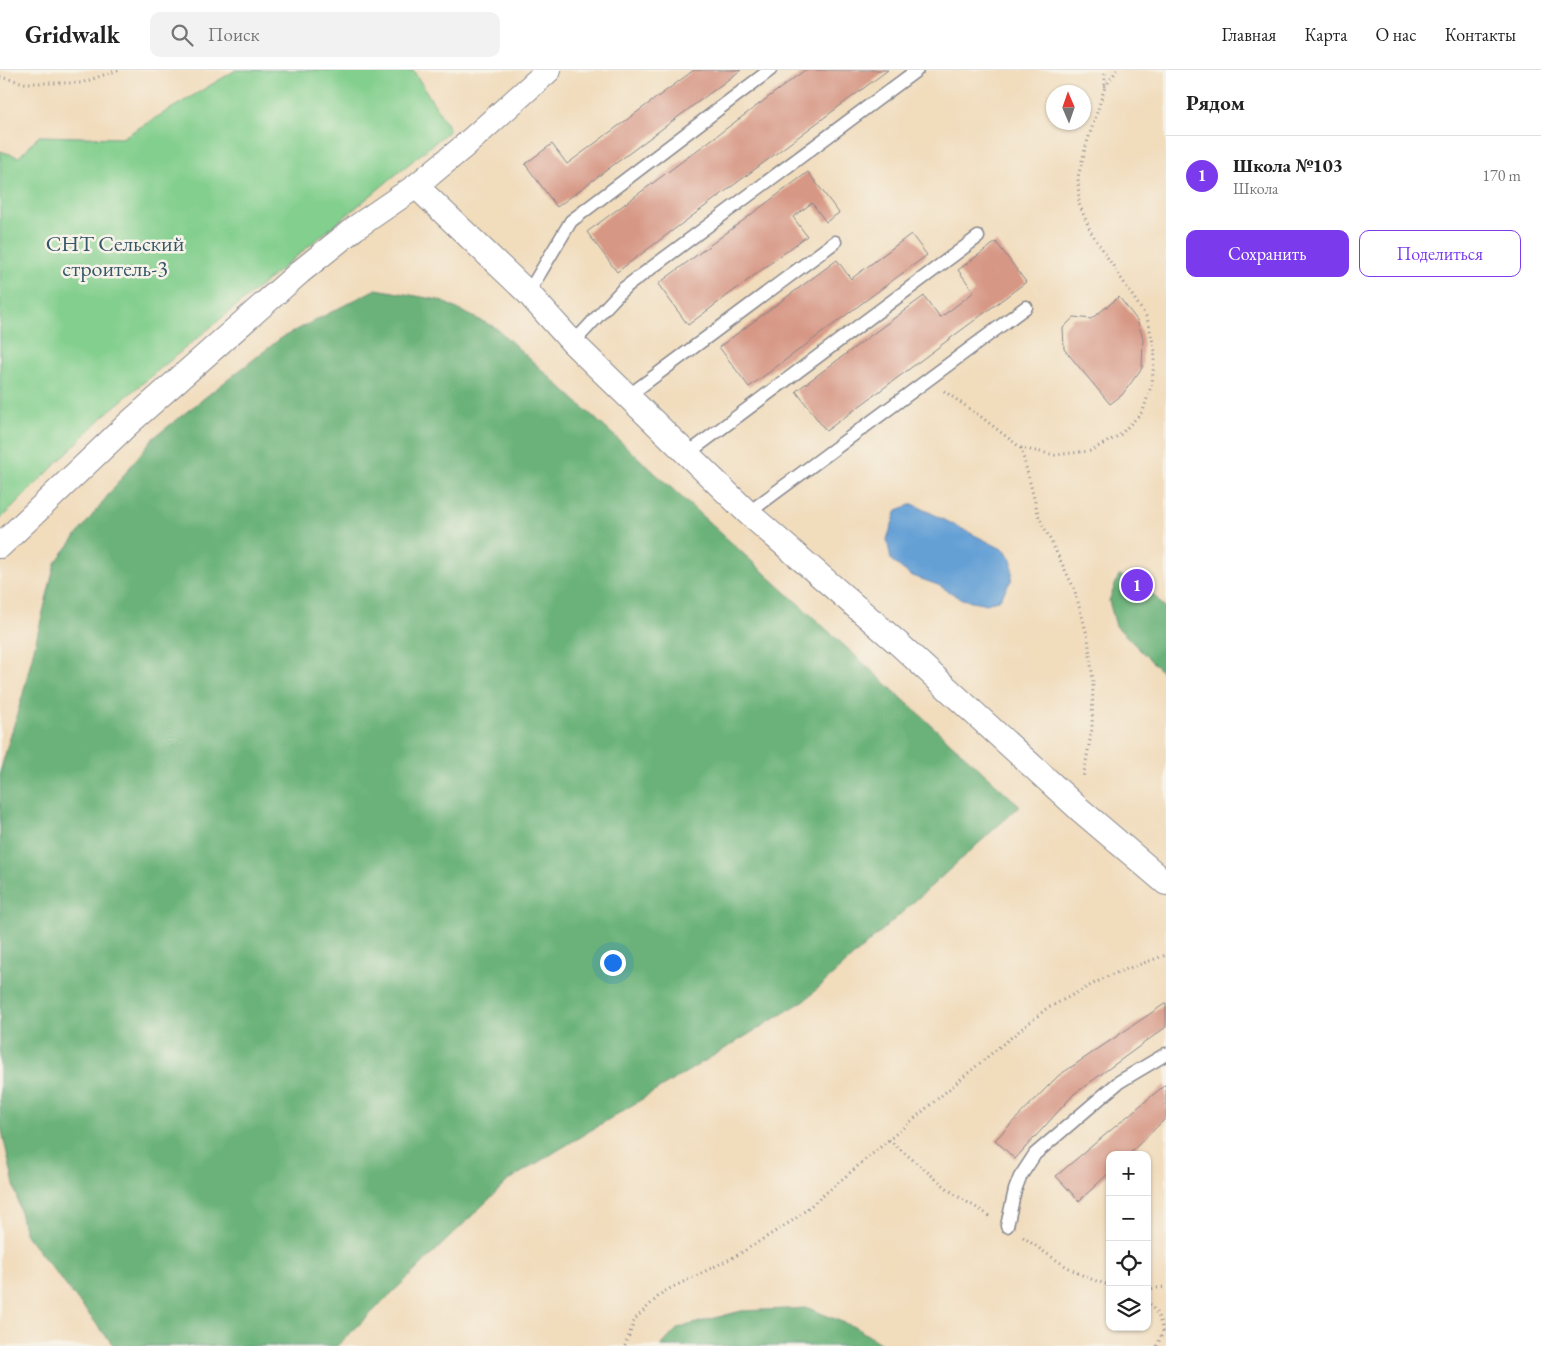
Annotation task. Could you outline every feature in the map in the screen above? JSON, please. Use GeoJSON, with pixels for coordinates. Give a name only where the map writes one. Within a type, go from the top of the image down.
{"type":"FeatureCollection","features":[{"type":"Feature","properties":{"kind":"street"},"geometry":{"type":"LineString","coordinates":[[0,546],[128,424],[300,272],[355,228],[416,186],[462,148],[549,70]]}},
{"type":"Feature","properties":{"kind":"street"},"geometry":{"type":"LineString","coordinates":[[416,186],[528,293],[573,343],[748,514],[900,645],[1078,808],[1166,883]]}},
{"type":"Feature","properties":{"kind":"lane"},"geometry":{"type":"LineString","coordinates":[[528,293],[571,221],[770,70]]}},
{"type":"Feature","properties":{"kind":"lane"},"geometry":{"type":"LineString","coordinates":[[573,343],[623,289],[917,70]]}},
{"type":"Feature","properties":{"kind":"lane"},"geometry":{"type":"LineString","coordinates":[[687,454],[978,237]]}},
{"type":"Feature","properties":{"kind":"lane"},"geometry":{"type":"LineString","coordinates":[[628,396],[835,242]]}},
{"type":"Feature","properties":{"kind":"lane"},"geometry":{"type":"LineString","coordinates":[[748,514],[1026,307]]}},
{"type":"Feature","properties":{"kind":"lane"},"geometry":{"type":"LineString","coordinates":[[1007,1226],[1020,1177],[1035,1154],[1118,1082],[1166,1054]]}},
{"type":"Feature","properties":{"kind":"path"},"geometry":{"type":"LineString","coordinates":[[0,77],[25,83],[81,83],[118,70]]}},
{"type":"Feature","properties":{"kind":"path"},"geometry":{"type":"LineString","coordinates":[[1105,70],[1105,87]]}},
{"type":"Feature","properties":{"kind":"path"},"geometry":{"type":"LineString","coordinates":[[927,380],[980,416],[1021,448],[1055,455],[1090,451],[1120,434],[1143,411],[1152,383],[1155,351],[1147,318],[1091,232],[1079,204],[1078,177],[1085,149],[1105,87],[1117,70]]}},
{"type":"Feature","properties":{"kind":"path"},"geometry":{"type":"LineString","coordinates":[[1021,448],[1039,517],[1074,588],[1088,638],[1093,681],[1092,729],[1078,808]]}},
{"type":"Feature","properties":{"kind":"path"},"geometry":{"type":"LineString","coordinates":[[625,1346],[635,1319],[663,1292],[736,1256],[795,1219],[1046,1009],[1110,975],[1166,955]]}},
{"type":"Feature","properties":{"kind":"path"},"geometry":{"type":"LineString","coordinates":[[1151,1289],[1166,1287]]}},
{"type":"Feature","properties":{"kind":"path"},"geometry":{"type":"LineString","coordinates":[[1151,1305],[1158,1315],[1163,1331]]}},
{"type":"Feature","properties":{"kind":"path"},"geometry":{"type":"LineString","coordinates":[[1157,1346],[1166,1325]]}},
{"type":"Feature","properties":{"kind":"green space","name":"СНТ Сельский строитель-3"},"geometry":{"type":"Polygon","coordinates":[[[236,70],[413,70],[450,130],[110,410],[0,520],[0,151],[19,157],[39,136],[122,138],[236,70]]]}},
{"type":"Feature","properties":{"kind":"green space"},"geometry":{"type":"Polygon","coordinates":[[[376,289],[439,300],[496,328],[1020,806],[805,1000],[509,1180],[337,1346],[114,1346],[25,1234],[0,1122],[0,772],[23,694],[55,563],[152,439],[281,338],[376,289]]]}},
{"type":"Feature","properties":{"kind":"green space"},"geometry":{"type":"Polygon","coordinates":[[[1119,575],[1146,586],[1166,609],[1166,676],[1116,626],[1109,601],[1119,575]]]}},
{"type":"Feature","properties":{"kind":"green space"},"geometry":{"type":"Polygon","coordinates":[[[808,1308],[857,1328],[884,1346],[661,1346],[678,1328],[741,1311],[808,1308]]]}},
{"type":"Feature","properties":{"kind":"water"},"geometry":{"type":"Polygon","coordinates":[[[913,504],[1006,551],[1012,562],[1012,579],[1000,599],[987,604],[962,599],[938,585],[910,575],[891,560],[887,539],[897,510],[913,504]]]}},
{"type":"Feature","properties":{"kind":"building"},"geometry":{"type":"Polygon","coordinates":[[[694,70],[741,70],[557,207],[525,164],[552,144],[567,164],[694,70]]]}},
{"type":"Feature","properties":{"kind":"building"},"geometry":{"type":"Polygon","coordinates":[[[805,70],[888,70],[617,272],[587,232],[805,70]]]}},
{"type":"Feature","properties":{"kind":"building"},"geometry":{"type":"Polygon","coordinates":[[[808,172],[839,213],[826,222],[812,203],[793,217],[807,236],[688,325],[658,284],[808,172]]]}},
{"type":"Feature","properties":{"kind":"building"},"geometry":{"type":"Polygon","coordinates":[[[911,234],[927,255],[749,387],[719,347],[837,260],[851,279],[911,234]]]}},
{"type":"Feature","properties":{"kind":"building"},"geometry":{"type":"Polygon","coordinates":[[[996,242],[1026,282],[826,431],[796,391],[924,296],[940,318],[974,292],[958,270],[996,242]]]}},
{"type":"Feature","properties":{"kind":"building"},"geometry":{"type":"Polygon","coordinates":[[[1119,297],[1137,320],[1143,338],[1142,368],[1122,395],[1110,404],[1064,349],[1063,328],[1074,317],[1091,319],[1119,297]]]}},
{"type":"Feature","properties":{"kind":"building"},"geometry":{"type":"Polygon","coordinates":[[[1166,1003],[1166,1027],[1074,1094],[1015,1159],[995,1140],[1058,1076],[1166,1003]]]}},
{"type":"Feature","properties":{"kind":"building"},"geometry":{"type":"Polygon","coordinates":[[[1166,1084],[1166,1118],[1132,1151],[1106,1151],[1106,1176],[1079,1201],[1056,1176],[1166,1084]]]}},
{"type":"Feature","properties":{"kind":"place","name":"Школа №103"},"geometry":{"type":"Point","coordinates":[1137,585]}}]}
